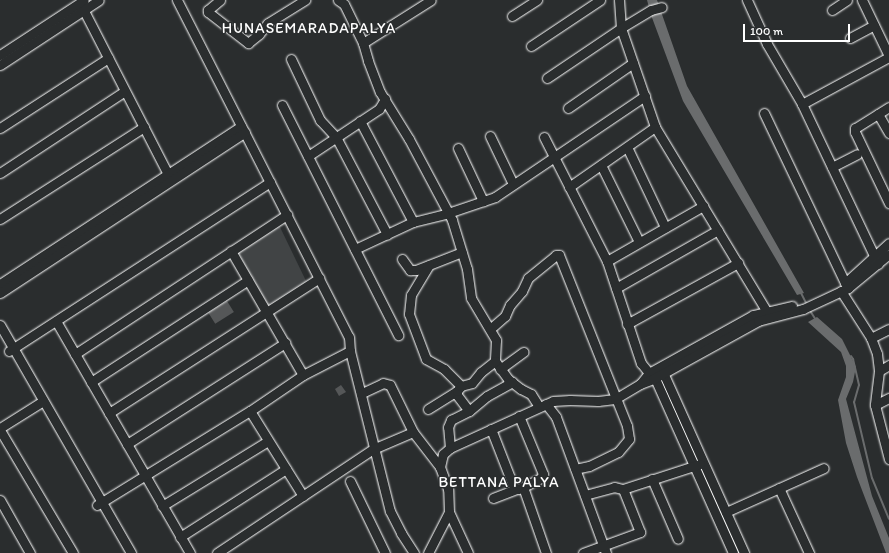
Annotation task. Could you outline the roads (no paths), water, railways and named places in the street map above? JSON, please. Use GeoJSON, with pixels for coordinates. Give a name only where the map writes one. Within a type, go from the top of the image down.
{"type":"FeatureCollection","features":[{"type":"Feature","properties":{"kind":"street"},"geometry":{"type":"LineString","coordinates":[[0,55],[83,4],[99,0]]}},
{"type":"Feature","properties":{"kind":"street"},"geometry":{"type":"LineString","coordinates":[[171,0],[241,131],[317,279],[349,337],[350,351]]}},
{"type":"Feature","properties":{"kind":"street"},"geometry":{"type":"LineString","coordinates":[[177,0],[241,131]]}},
{"type":"Feature","properties":{"kind":"street"},"geometry":{"type":"LineString","coordinates":[[220,0],[208,10],[208,12],[248,43],[259,34],[268,22],[305,0]]}},
{"type":"Feature","properties":{"kind":"street"},"geometry":{"type":"LineString","coordinates":[[363,42],[431,0]]}},
{"type":"Feature","properties":{"kind":"street"},"geometry":{"type":"LineString","coordinates":[[512,16],[536,0]]}},
{"type":"Feature","properties":{"kind":"street"},"geometry":{"type":"LineString","coordinates":[[531,46],[600,0]]}},
{"type":"Feature","properties":{"kind":"street"},"geometry":{"type":"LineString","coordinates":[[619,0],[621,28],[655,127],[767,312]]}},
{"type":"Feature","properties":{"kind":"street"},"geometry":{"type":"LineString","coordinates":[[747,0],[766,44],[802,104],[876,260]]}},
{"type":"Feature","properties":{"kind":"street"},"geometry":{"type":"LineString","coordinates":[[832,10],[847,0]]}},
{"type":"Feature","properties":{"kind":"street"},"geometry":{"type":"LineString","coordinates":[[802,104],[889,56],[862,0]]}},
{"type":"Feature","properties":{"kind":"street"},"geometry":{"type":"LineString","coordinates":[[342,1],[363,42],[368,61],[385,99],[409,139],[448,213],[467,269],[472,298],[496,340],[498,365],[512,382],[531,394],[542,406],[556,417],[604,550]]}},
{"type":"Feature","properties":{"kind":"street"},"geometry":{"type":"LineString","coordinates":[[83,4],[108,58],[170,177]]}},
{"type":"Feature","properties":{"kind":"street"},"geometry":{"type":"LineString","coordinates":[[0,65],[83,4]]}},
{"type":"Feature","properties":{"kind":"street"},"geometry":{"type":"LineString","coordinates":[[547,78],[621,28],[651,10],[662,7]]}},
{"type":"Feature","properties":{"kind":"street"},"geometry":{"type":"LineString","coordinates":[[850,38],[874,25]]}},
{"type":"Feature","properties":{"kind":"street"},"geometry":{"type":"LineString","coordinates":[[0,128],[108,58]]}},
{"type":"Feature","properties":{"kind":"street"},"geometry":{"type":"LineString","coordinates":[[291,59],[320,120],[336,136],[387,234]]}},
{"type":"Feature","properties":{"kind":"street"},"geometry":{"type":"LineString","coordinates":[[568,108],[633,63]]}},
{"type":"Feature","properties":{"kind":"street"},"geometry":{"type":"LineString","coordinates":[[0,173],[125,91]]}},
{"type":"Feature","properties":{"kind":"street"},"geometry":{"type":"LineString","coordinates":[[355,249],[413,222],[448,213],[495,197],[644,96]]}},
{"type":"Feature","properties":{"kind":"street"},"geometry":{"type":"LineString","coordinates":[[308,156],[336,136],[379,109],[385,99]]}},
{"type":"Feature","properties":{"kind":"street"},"geometry":{"type":"LineString","coordinates":[[282,105],[398,335]]}},
{"type":"Feature","properties":{"kind":"street"},"geometry":{"type":"LineString","coordinates":[[889,107],[857,126],[855,132],[889,203]]}},
{"type":"Feature","properties":{"kind":"street"},"geometry":{"type":"LineString","coordinates":[[764,113],[843,287],[871,338],[877,354],[879,371],[875,405],[889,458]]}},
{"type":"Feature","properties":{"kind":"street"},"geometry":{"type":"LineString","coordinates":[[878,114],[889,133]]}},
{"type":"Feature","properties":{"kind":"street"},"geometry":{"type":"LineString","coordinates":[[360,121],[413,222]]}},
{"type":"Feature","properties":{"kind":"street"},"geometry":{"type":"LineString","coordinates":[[0,219],[144,127]]}},
{"type":"Feature","properties":{"kind":"street"},"geometry":{"type":"LineString","coordinates":[[569,187],[655,127]]}},
{"type":"Feature","properties":{"kind":"street"},"geometry":{"type":"LineString","coordinates":[[0,284],[241,131]]}},
{"type":"Feature","properties":{"kind":"street"},"geometry":{"type":"LineString","coordinates":[[490,136],[513,184]]}},
{"type":"Feature","properties":{"kind":"street"},"geometry":{"type":"LineString","coordinates":[[544,137],[607,261],[641,363],[656,372],[704,462],[744,553]]}},
{"type":"Feature","properties":{"kind":"street"},"geometry":{"type":"LineString","coordinates":[[627,147],[666,228]]}},
{"type":"Feature","properties":{"kind":"street"},"geometry":{"type":"LineString","coordinates":[[458,148],[483,201]]}},
{"type":"Feature","properties":{"kind":"street"},"geometry":{"type":"LineString","coordinates":[[832,167],[857,154]]}},
{"type":"Feature","properties":{"kind":"street"},"geometry":{"type":"LineString","coordinates":[[601,165],[639,242]]}},
{"type":"Feature","properties":{"kind":"street"},"geometry":{"type":"LineString","coordinates":[[0,293],[170,177]]}},
{"type":"Feature","properties":{"kind":"street"},"geometry":{"type":"LineString","coordinates":[[11,349],[268,183]]}},
{"type":"Feature","properties":{"kind":"street"},"geometry":{"type":"LineString","coordinates":[[607,261],[703,206]]}},
{"type":"Feature","properties":{"kind":"street"},"geometry":{"type":"LineString","coordinates":[[75,354],[285,216]]}},
{"type":"Feature","properties":{"kind":"street"},"geometry":{"type":"LineString","coordinates":[[616,288],[718,230]]}},
{"type":"Feature","properties":{"kind":"street"},"geometry":{"type":"LineString","coordinates":[[757,318],[802,306],[843,287],[876,260],[889,244]]}},
{"type":"Feature","properties":{"kind":"street"},"geometry":{"type":"LineString","coordinates":[[231,251],[303,375]]}},
{"type":"Feature","properties":{"kind":"street"},"geometry":{"type":"LineString","coordinates":[[402,259],[410,270],[423,268],[462,252]]}},
{"type":"Feature","properties":{"kind":"street"},"geometry":{"type":"LineString","coordinates":[[876,260],[889,254]]}},
{"type":"Feature","properties":{"kind":"street"},"geometry":{"type":"LineString","coordinates":[[490,329],[505,316],[510,305],[522,291],[528,278],[556,255],[559,255],[627,426],[629,439],[618,452],[589,466],[575,469]]}},
{"type":"Feature","properties":{"kind":"street"},"geometry":{"type":"LineString","coordinates":[[627,324],[738,263]]}},
{"type":"Feature","properties":{"kind":"street"},"geometry":{"type":"LineString","coordinates":[[429,265],[411,295],[409,314],[426,359],[442,368],[459,388]]}},
{"type":"Feature","properties":{"kind":"street"},"geometry":{"type":"LineString","coordinates":[[109,413],[317,279]]}},
{"type":"Feature","properties":{"kind":"street"},"geometry":{"type":"LineString","coordinates":[[317,279],[350,351],[362,393],[373,449],[390,511],[401,533],[414,553]]}},
{"type":"Feature","properties":{"kind":"street"},"geometry":{"type":"LineString","coordinates":[[91,382],[248,280]]}},
{"type":"Feature","properties":{"kind":"street"},"geometry":{"type":"LineString","coordinates":[[440,467],[443,454],[450,448],[519,416],[554,401],[598,401],[615,399],[640,384],[656,372],[767,312],[802,306]]}},
{"type":"Feature","properties":{"kind":"street"},"geometry":{"type":"LineString","coordinates":[[56,321],[190,553]]}},
{"type":"Feature","properties":{"kind":"street"},"geometry":{"type":"LineString","coordinates":[[0,325],[11,349],[41,402],[100,504],[131,553]]}},
{"type":"Feature","properties":{"kind":"street"},"geometry":{"type":"LineString","coordinates":[[871,338],[889,329]]}},
{"type":"Feature","properties":{"kind":"street"},"geometry":{"type":"LineString","coordinates":[[0,336],[11,349]]}},
{"type":"Feature","properties":{"kind":"street"},"geometry":{"type":"LineString","coordinates":[[127,444],[285,343]]}},
{"type":"Feature","properties":{"kind":"street"},"geometry":{"type":"LineString","coordinates":[[100,504],[250,411],[303,375],[350,351]]}},
{"type":"Feature","properties":{"kind":"street"},"geometry":{"type":"LineString","coordinates":[[428,408],[459,388],[472,383],[481,372],[523,352]]}},
{"type":"Feature","properties":{"kind":"street"},"geometry":{"type":"LineString","coordinates":[[879,371],[889,365]]}},
{"type":"Feature","properties":{"kind":"street"},"geometry":{"type":"LineString","coordinates":[[656,372],[694,466],[734,553]]}},
{"type":"Feature","properties":{"kind":"street"},"geometry":{"type":"LineString","coordinates":[[450,448],[448,427],[451,420],[469,411],[486,396],[512,382]]}},
{"type":"Feature","properties":{"kind":"street"},"geometry":{"type":"LineString","coordinates":[[362,393],[383,383],[388,384],[413,432],[440,467],[448,489],[449,512],[468,553]]}},
{"type":"Feature","properties":{"kind":"street"},"geometry":{"type":"LineString","coordinates":[[459,388],[457,395],[469,411]]}},
{"type":"Feature","properties":{"kind":"street"},"geometry":{"type":"LineString","coordinates":[[875,405],[889,398]]}},
{"type":"Feature","properties":{"kind":"street"},"geometry":{"type":"LineString","coordinates":[[41,402],[0,429],[73,553]]}},
{"type":"Feature","properties":{"kind":"street"},"geometry":{"type":"LineString","coordinates":[[250,411],[303,496]]}},
{"type":"Feature","properties":{"kind":"street"},"geometry":{"type":"LineString","coordinates":[[493,498],[541,478],[543,474],[519,416]]}},
{"type":"Feature","properties":{"kind":"street"},"geometry":{"type":"LineString","coordinates":[[491,429],[519,488],[546,553]]}},
{"type":"Feature","properties":{"kind":"street"},"geometry":{"type":"LineString","coordinates":[[217,553],[373,449],[413,432]]}},
{"type":"Feature","properties":{"kind":"street"},"geometry":{"type":"LineString","coordinates":[[162,506],[268,441]]}},
{"type":"Feature","properties":{"kind":"street"},"geometry":{"type":"LineString","coordinates":[[585,496],[614,487],[623,489],[704,462]]}},
{"type":"Feature","properties":{"kind":"street"},"geometry":{"type":"LineString","coordinates":[[726,512],[824,468]]}},
{"type":"Feature","properties":{"kind":"street"},"geometry":{"type":"LineString","coordinates":[[180,537],[286,469]]}},
{"type":"Feature","properties":{"kind":"street"},"geometry":{"type":"LineString","coordinates":[[652,479],[678,539]]}},
{"type":"Feature","properties":{"kind":"street"},"geometry":{"type":"LineString","coordinates":[[350,481],[385,553]]}},
{"type":"Feature","properties":{"kind":"street"},"geometry":{"type":"LineString","coordinates":[[779,488],[810,553]]}},
{"type":"Feature","properties":{"kind":"street"},"geometry":{"type":"LineString","coordinates":[[583,553],[604,550],[640,532],[623,489]]}},
{"type":"Feature","properties":{"kind":"street"},"geometry":{"type":"LineString","coordinates":[[0,500],[30,553]]}},
{"type":"Feature","properties":{"kind":"street"},"geometry":{"type":"LineString","coordinates":[[100,504],[125,553]]}},
{"type":"Feature","properties":{"kind":"street"},"geometry":{"type":"LineString","coordinates":[[428,553],[449,512]]}},
{"type":"Feature","properties":{"kind":"waterway"},"geometry":{"type":"LineString","coordinates":[[801,293],[807,305]]}},
{"type":"Feature","properties":{"kind":"waterway"},"geometry":{"type":"LineString","coordinates":[[809,309],[816,320]]}},
{"type":"Feature","properties":{"kind":"waterway"},"geometry":{"type":"LineString","coordinates":[[851,356],[859,385],[854,402],[872,478],[889,519]]}},
{"type":"Feature","properties":{"kind":"district","name":"HUNASEMARADAPALYA"},"geometry":{"type":"Point","coordinates":[309,29]}},
{"type":"Feature","properties":{"kind":"district","name":"BETTANA PALYA"},"geometry":{"type":"Point","coordinates":[499,483]}}]}
